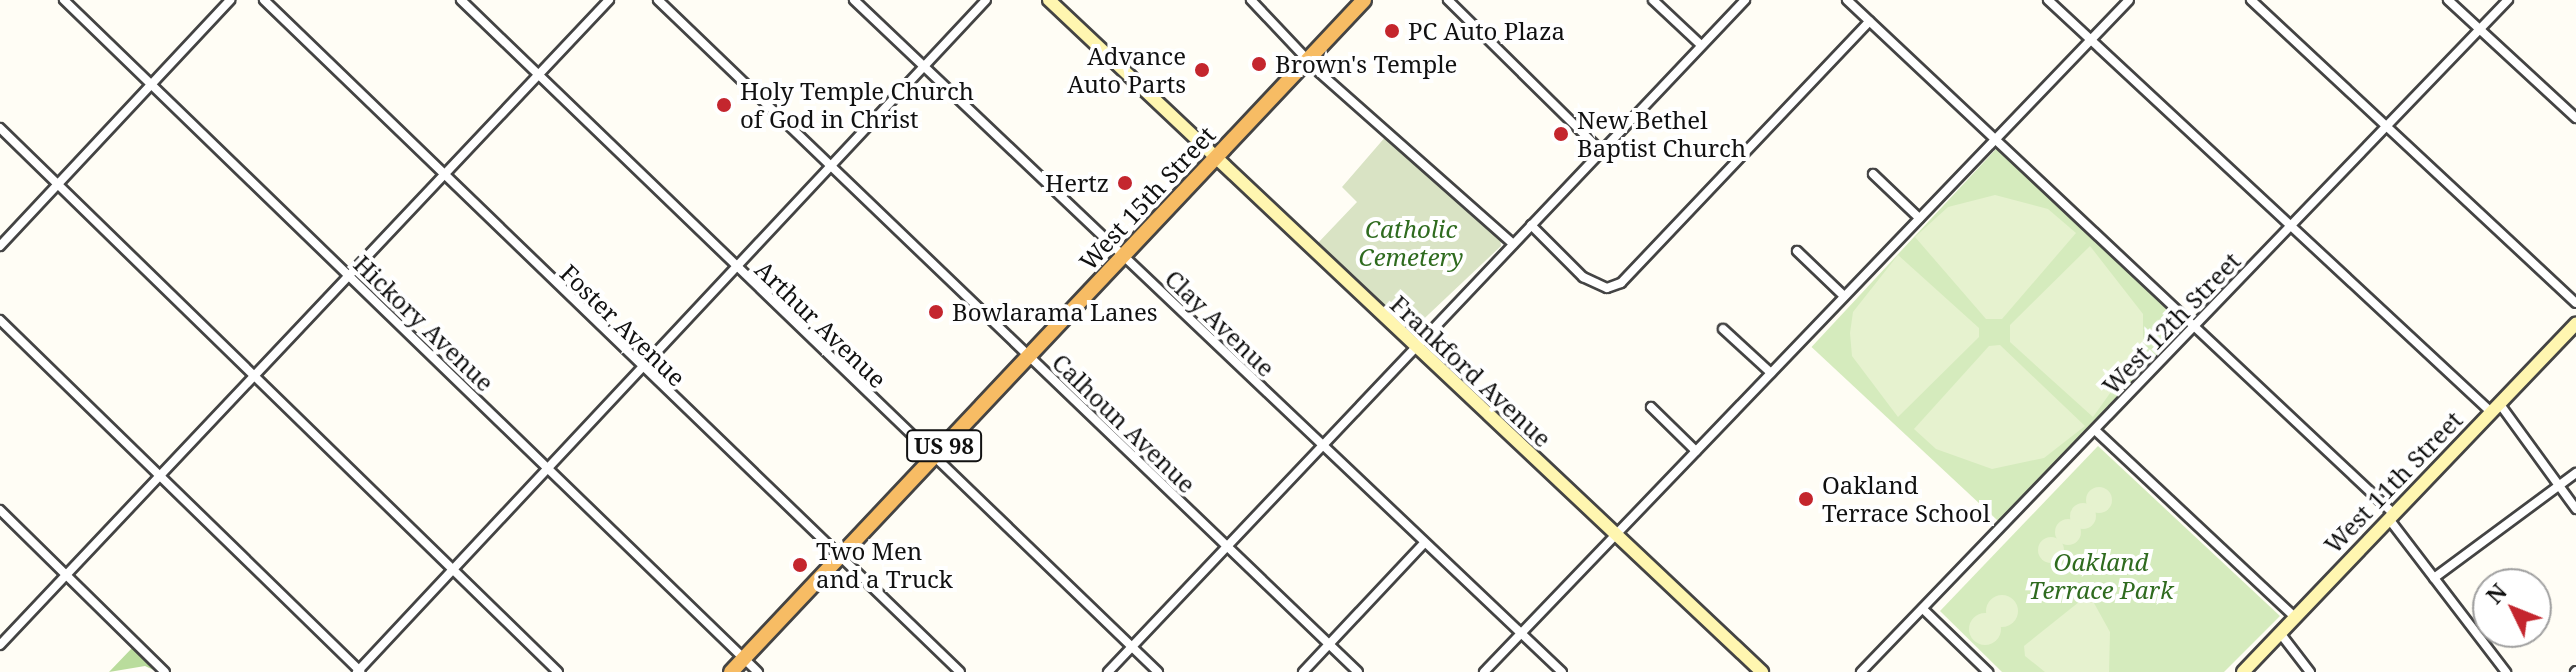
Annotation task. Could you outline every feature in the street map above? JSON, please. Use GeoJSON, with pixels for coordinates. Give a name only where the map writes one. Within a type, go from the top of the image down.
{"type":"FeatureCollection","features":[{"type":"Feature","properties":{"kind":"highway","name":"West 15th Street"},"geometry":{"type":"LineString","coordinates":[[731,672],[1364,0]]}},
{"type":"Feature","properties":{"kind":"main road","name":"Frankford Avenue"},"geometry":{"type":"LineString","coordinates":[[1049,0],[1212,160],[1762,672]]}},
{"type":"Feature","properties":{"kind":"main road","name":"West 11th Street"},"geometry":{"type":"LineString","coordinates":[[2243,672],[2576,323]]}},
{"type":"Feature","properties":{"kind":"street","name":"Hickory Avenue"},"geometry":{"type":"LineString","coordinates":[[64,0],[758,672]]}},
{"type":"Feature","properties":{"kind":"street"},"geometry":{"type":"LineString","coordinates":[[0,246],[230,0]]}},
{"type":"Feature","properties":{"kind":"street","name":"Foster Avenue"},"geometry":{"type":"LineString","coordinates":[[264,0],[637,368],[960,672]]}},
{"type":"Feature","properties":{"kind":"street","name":"Arthur Avenue"},"geometry":{"type":"LineString","coordinates":[[461,0],[731,266],[1158,672]]}},
{"type":"Feature","properties":{"kind":"street"},"geometry":{"type":"LineString","coordinates":[[0,645],[609,0]]}},
{"type":"Feature","properties":{"kind":"street","name":"Calhoun Avenue"},"geometry":{"type":"LineString","coordinates":[[658,0],[828,167],[1358,672]]}},
{"type":"Feature","properties":{"kind":"street","name":"Clay Avenue"},"geometry":{"type":"LineString","coordinates":[[854,0],[1121,258],[1562,672]]}},
{"type":"Feature","properties":{"kind":"street"},"geometry":{"type":"LineString","coordinates":[[0,320],[359,671],[450,567],[731,266],[986,0]]}},
{"type":"Feature","properties":{"kind":"street"},"geometry":{"type":"LineString","coordinates":[[1251,0],[1307,60],[1513,244]]}},
{"type":"Feature","properties":{"kind":"street"},"geometry":{"type":"LineString","coordinates":[[1448,0],[1600,150]]}},
{"type":"Feature","properties":{"kind":"street"},"geometry":{"type":"LineString","coordinates":[[1653,0],[1701,45]]}},
{"type":"Feature","properties":{"kind":"street"},"geometry":{"type":"LineString","coordinates":[[1108,672],[1319,445],[1745,0]]}},
{"type":"Feature","properties":{"kind":"street"},"geometry":{"type":"LineString","coordinates":[[1847,0],[2196,326],[2392,516],[2434,578],[2506,672]]}},
{"type":"Feature","properties":{"kind":"street"},"geometry":{"type":"LineString","coordinates":[[2048,0],[2290,227],[2495,408],[2576,509]]}},
{"type":"Feature","properties":{"kind":"street"},"geometry":{"type":"LineString","coordinates":[[1484,672],[1613,534],[2129,0]]}},
{"type":"Feature","properties":{"kind":"street"},"geometry":{"type":"LineString","coordinates":[[2251,0],[2576,303]]}},
{"type":"Feature","properties":{"kind":"street"},"geometry":{"type":"LineString","coordinates":[[2448,0],[2576,118]]}},
{"type":"Feature","properties":{"kind":"street","name":"West 12th Street"},"geometry":{"type":"LineString","coordinates":[[1861,672],[2508,0]]}},
{"type":"Feature","properties":{"kind":"street"},"geometry":{"type":"LineString","coordinates":[[1531,225],[1591,283],[1621,283],[1870,21]]}},
{"type":"Feature","properties":{"kind":"street"},"geometry":{"type":"LineString","coordinates":[[0,128],[558,672]]}},
{"type":"Feature","properties":{"kind":"street"},"geometry":{"type":"LineString","coordinates":[[1873,174],[1919,218]]}},
{"type":"Feature","properties":{"kind":"street"},"geometry":{"type":"LineString","coordinates":[[1797,251],[1844,296]]}},
{"type":"Feature","properties":{"kind":"street"},"geometry":{"type":"LineString","coordinates":[[1723,329],[1771,373]]}},
{"type":"Feature","properties":{"kind":"street"},"geometry":{"type":"LineString","coordinates":[[1651,407],[1696,451]]}},
{"type":"Feature","properties":{"kind":"street"},"geometry":{"type":"LineString","coordinates":[[2096,431],[2295,617]]}},
{"type":"Feature","properties":{"kind":"street"},"geometry":{"type":"LineString","coordinates":[[2434,578],[2576,473]]}},
{"type":"Feature","properties":{"kind":"street"},"geometry":{"type":"LineString","coordinates":[[0,510],[165,672]]}},
{"type":"Feature","properties":{"kind":"street"},"geometry":{"type":"LineString","coordinates":[[1303,672],[1423,544]]}},
{"type":"Feature","properties":{"kind":"street"},"geometry":{"type":"LineString","coordinates":[[1923,609],[1988,672]]}},
{"type":"Feature","properties":{"kind":"street"},"geometry":{"type":"LineString","coordinates":[[2280,633],[2310,672]]}},
{"type":"Feature","properties":{"kind":"green space","name":"Catholic Cemetery"},"geometry":{"type":"Polygon","coordinates":[[[1387,135],[1500,236],[1501,246],[1411,331],[1316,245],[1357,202],[1342,187],[1387,135]]]}},
{"type":"Feature","properties":{"kind":"green space"},"geometry":{"type":"Polygon","coordinates":[[[1997,148],[2187,325],[2002,524],[1811,347],[1997,148]]]}},
{"type":"Feature","properties":{"kind":"green space"},"geometry":{"type":"Polygon","coordinates":[[[1995,195],[2048,209],[2076,233],[2002,319],[1986,319],[1915,237],[1948,207],[1995,195]]]}},
{"type":"Feature","properties":{"kind":"green space"},"geometry":{"type":"Polygon","coordinates":[[[2090,246],[2143,314],[2143,347],[2093,417],[2010,342],[2010,325],[2090,246]]]}},
{"type":"Feature","properties":{"kind":"green space"},"geometry":{"type":"Polygon","coordinates":[[[1898,255],[1979,328],[1979,337],[1898,417],[1852,356],[1850,333],[1853,312],[1898,255]]]}},
{"type":"Feature","properties":{"kind":"green space"},"geometry":{"type":"Polygon","coordinates":[[[2000,345],[2085,426],[2044,458],[1992,469],[1936,449],[1914,429],[1989,346],[2000,345]]]}},
{"type":"Feature","properties":{"kind":"green space","name":"Oakland Terrace Park"},"geometry":{"type":"Polygon","coordinates":[[[2098,446],[2280,616],[2224,672],[2002,672],[1940,611],[2098,446]]]}},
{"type":"Feature","properties":{"kind":"green space"},"geometry":{"type":"Polygon","coordinates":[[[2099,487],[2108,491],[2112,500],[2108,509],[2099,513],[2090,509],[2086,500],[2090,491],[2099,487]]]}},
{"type":"Feature","properties":{"kind":"green space"},"geometry":{"type":"Polygon","coordinates":[[[2083,503],[2092,507],[2096,516],[2092,525],[2083,529],[2074,525],[2070,516],[2074,507],[2083,503]]]}},
{"type":"Feature","properties":{"kind":"green space"},"geometry":{"type":"Polygon","coordinates":[[[2068,519],[2077,523],[2081,532],[2077,541],[2068,545],[2059,541],[2055,532],[2059,523],[2068,519]]]}},
{"type":"Feature","properties":{"kind":"green space"},"geometry":{"type":"Polygon","coordinates":[[[2051,537],[2060,541],[2064,550],[2060,559],[2051,563],[2042,559],[2038,550],[2042,541],[2051,537]]]}},
{"type":"Feature","properties":{"kind":"green space"},"geometry":{"type":"Polygon","coordinates":[[[2089,594],[2110,632],[2109,672],[2045,672],[2025,656],[2024,646],[2089,594]]]}},
{"type":"Feature","properties":{"kind":"green space"},"geometry":{"type":"Polygon","coordinates":[[[2002,595],[2013,600],[2018,611],[2013,622],[2002,627],[1991,622],[1986,611],[1991,600],[2002,595]]]}},
{"type":"Feature","properties":{"kind":"green space"},"geometry":{"type":"Polygon","coordinates":[[[1985,613],[1996,618],[2001,629],[1996,640],[1985,645],[1974,640],[1969,629],[1974,618],[1985,613]]]}},
{"type":"Feature","properties":{"kind":"green space"},"geometry":{"type":"Polygon","coordinates":[[[133,647],[158,672],[145,666],[109,672],[133,647]]]}},
{"type":"Feature","properties":{"kind":"place","name":"PC Auto Plaza"},"geometry":{"type":"Point","coordinates":[1392,31]}},
{"type":"Feature","properties":{"kind":"place","name":"Brown's Temple"},"geometry":{"type":"Point","coordinates":[1259,64]}},
{"type":"Feature","properties":{"kind":"place","name":"Advance Auto Parts"},"geometry":{"type":"Point","coordinates":[1202,70]}},
{"type":"Feature","properties":{"kind":"place","name":"Holy Temple Church of God in Christ"},"geometry":{"type":"Point","coordinates":[724,105]}},
{"type":"Feature","properties":{"kind":"place","name":"New Bethel Baptist Church"},"geometry":{"type":"Point","coordinates":[1561,134]}},
{"type":"Feature","properties":{"kind":"place","name":"Hertz"},"geometry":{"type":"Point","coordinates":[1125,183]}},
{"type":"Feature","properties":{"kind":"place","name":"Bowlarama Lanes"},"geometry":{"type":"Point","coordinates":[936,312]}},
{"type":"Feature","properties":{"kind":"place","name":"Oakland Terrace School"},"geometry":{"type":"Point","coordinates":[1806,499]}},
{"type":"Feature","properties":{"kind":"place","name":"Two Men and a Truck"},"geometry":{"type":"Point","coordinates":[800,565]}}]}
